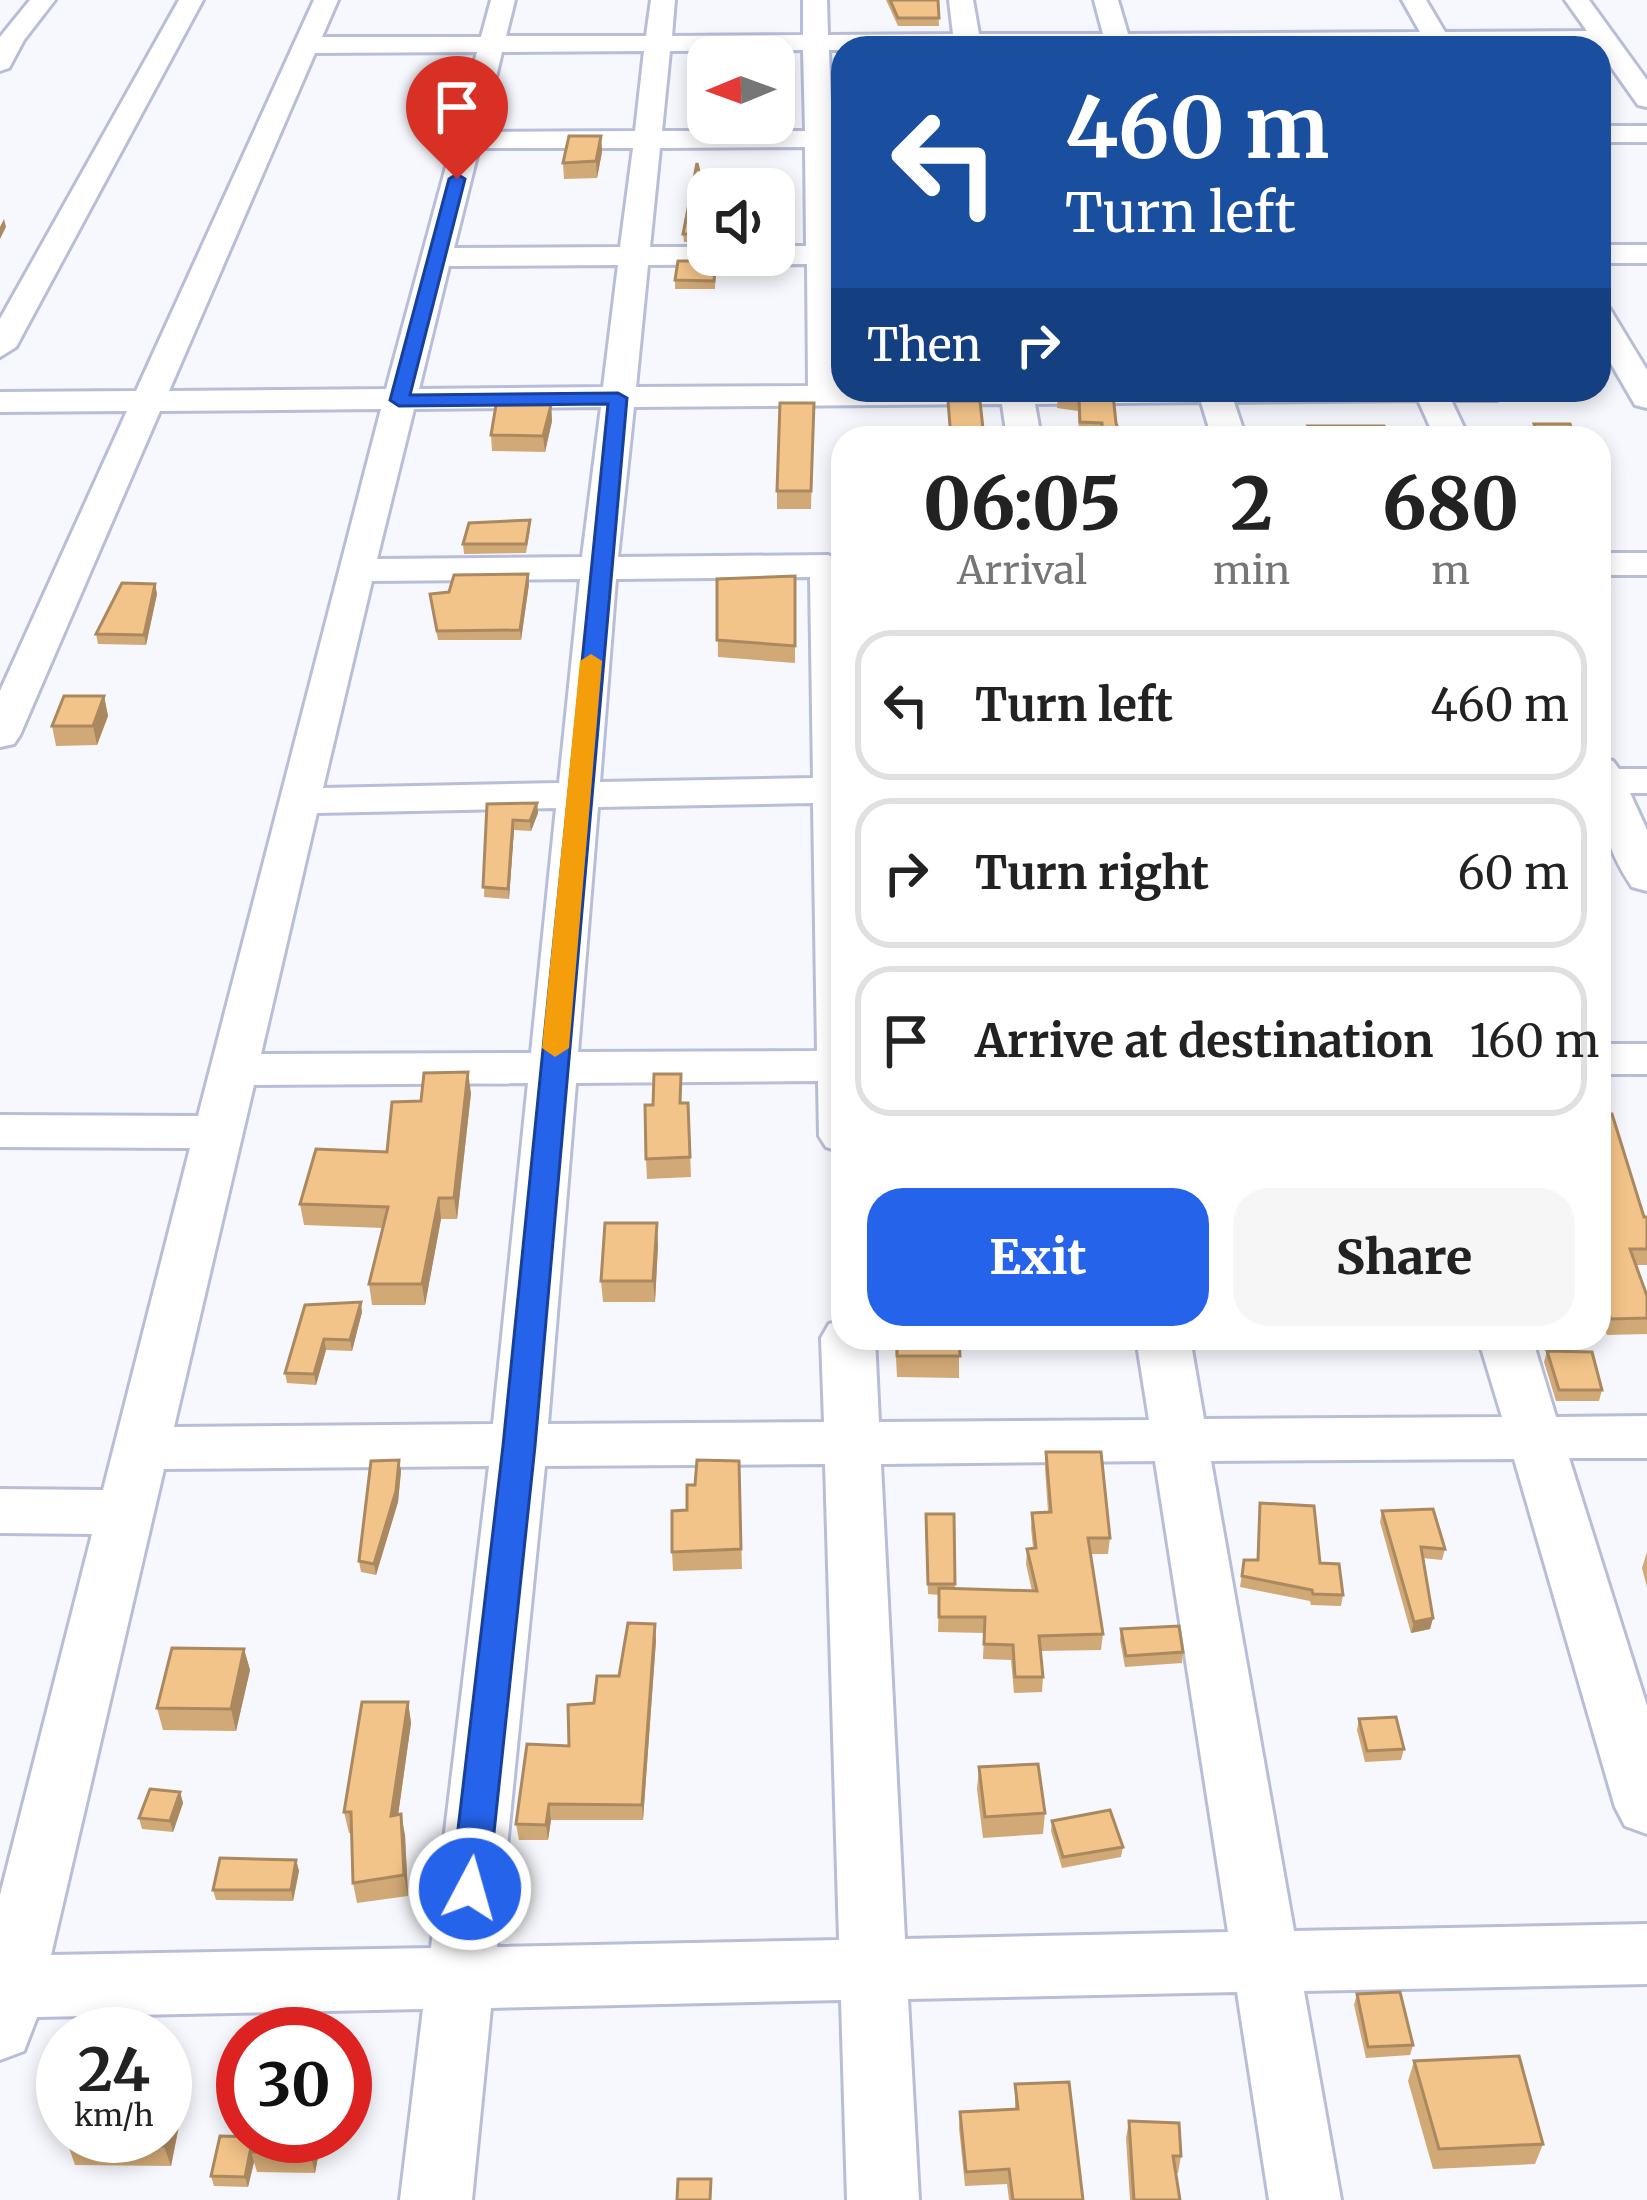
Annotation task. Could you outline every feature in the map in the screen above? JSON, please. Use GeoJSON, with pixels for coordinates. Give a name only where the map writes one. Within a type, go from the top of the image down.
{"type":"FeatureCollection","features":[{"type":"Feature","properties":{"kind":"street"},"geometry":{"type":"LineString","coordinates":[[0,63],[12,38],[43,0]]}},
{"type":"Feature","properties":{"kind":"street"},"geometry":{"type":"LineString","coordinates":[[0,347],[190,0]]}},
{"type":"Feature","properties":{"kind":"street"},"geometry":{"type":"LineString","coordinates":[[0,735],[326,0]]}},
{"type":"Feature","properties":{"kind":"street"},"geometry":{"type":"LineString","coordinates":[[503,0],[356,570],[3,2001],[460,1978],[1647,1954]]}},
{"type":"Feature","properties":{"kind":"street"},"geometry":{"type":"LineString","coordinates":[[436,2200],[519,1446],[599,568],[663,0]]}},
{"type":"Feature","properties":{"kind":"street"},"geometry":{"type":"LineString","coordinates":[[467,140],[831,139],[815,0]]}},
{"type":"Feature","properties":{"kind":"street"},"geometry":{"type":"LineString","coordinates":[[961,0],[966,36]]}},
{"type":"Feature","properties":{"kind":"street"},"geometry":{"type":"LineString","coordinates":[[1106,0],[1116,36]]}},
{"type":"Feature","properties":{"kind":"street"},"geometry":{"type":"LineString","coordinates":[[1414,0],[1435,36]]}},
{"type":"Feature","properties":{"kind":"street"},"geometry":{"type":"LineString","coordinates":[[1577,0],[1603,36]]}},
{"type":"Feature","properties":{"kind":"street"},"geometry":{"type":"LineString","coordinates":[[307,45],[831,42]]}},
{"type":"Feature","properties":{"kind":"street"},"geometry":{"type":"LineString","coordinates":[[1611,48],[1647,99]]}},
{"type":"Feature","properties":{"kind":"street"},"geometry":{"type":"LineString","coordinates":[[1611,134],[1647,134]]}},
{"type":"Feature","properties":{"kind":"street"},"geometry":{"type":"LineString","coordinates":[[1611,254],[1647,254]]}},
{"type":"Feature","properties":{"kind":"street"},"geometry":{"type":"LineString","coordinates":[[436,257],[831,255]]}},
{"type":"Feature","properties":{"kind":"street"},"geometry":{"type":"LineString","coordinates":[[825,396],[831,275]]}},
{"type":"Feature","properties":{"kind":"street"},"geometry":{"type":"LineString","coordinates":[[1611,336],[1645,392]]}},
{"type":"Feature","properties":{"kind":"street"},"geometry":{"type":"LineString","coordinates":[[1611,390],[1645,392]]}},
{"type":"Feature","properties":{"kind":"street"},"geometry":{"type":"LineString","coordinates":[[0,402],[831,396]]}},
{"type":"Feature","properties":{"kind":"street"},"geometry":{"type":"LineString","coordinates":[[1611,564],[1647,564]]}},
{"type":"Feature","properties":{"kind":"street"},"geometry":{"type":"LineString","coordinates":[[356,570],[831,566]]}},
{"type":"Feature","properties":{"kind":"street"},"geometry":{"type":"LineString","coordinates":[[1611,779],[1647,781]]}},
{"type":"Feature","properties":{"kind":"street"},"geometry":{"type":"LineString","coordinates":[[299,801],[831,790]]}},
{"type":"Feature","properties":{"kind":"street"},"geometry":{"type":"LineString","coordinates":[[1611,800],[1647,878]]}},
{"type":"Feature","properties":{"kind":"street"},"geometry":{"type":"LineString","coordinates":[[1611,1059],[1647,1059]]}},
{"type":"Feature","properties":{"kind":"street"},"geometry":{"type":"LineString","coordinates":[[233,1070],[831,1066]]}},
{"type":"Feature","properties":{"kind":"street"},"geometry":{"type":"LineString","coordinates":[[0,1131],[218,1132]]}},
{"type":"Feature","properties":{"kind":"street"},"geometry":{"type":"LineString","coordinates":[[848,1350],[883,2200]]}},
{"type":"Feature","properties":{"kind":"street"},"geometry":{"type":"LineString","coordinates":[[1165,1350],[1305,2200]]}},
{"type":"Feature","properties":{"kind":"street"},"geometry":{"type":"LineString","coordinates":[[1509,1350],[1647,1807]]}},
{"type":"Feature","properties":{"kind":"street"},"geometry":{"type":"LineString","coordinates":[[141,1448],[1647,1437]]}},
{"type":"Feature","properties":{"kind":"street"},"geometry":{"type":"LineString","coordinates":[[0,1511],[125,1512]]}},
{"type":"Feature","properties":{"kind":"building"},"geometry":{"type":"Polygon","coordinates":[[[890,0],[938,0],[939,18],[898,18],[890,0]]]}},
{"type":"Feature","properties":{"kind":"building"},"geometry":{"type":"Polygon","coordinates":[[[569,136],[601,136],[596,161],[563,163],[569,136]]]}},
{"type":"Feature","properties":{"kind":"building"},"geometry":{"type":"Polygon","coordinates":[[[678,261],[687,261],[687,276],[714,276],[714,281],[675,280],[678,261]]]}},
{"type":"Feature","properties":{"kind":"building"},"geometry":{"type":"Polygon","coordinates":[[[948,402],[980,402],[983,426],[950,426],[948,402]]]}},
{"type":"Feature","properties":{"kind":"building"},"geometry":{"type":"Polygon","coordinates":[[[1079,402],[1114,402],[1117,426],[1080,422],[1079,402]]]}},
{"type":"Feature","properties":{"kind":"building"},"geometry":{"type":"Polygon","coordinates":[[[780,403],[814,403],[811,491],[777,491],[780,403]]]}},
{"type":"Feature","properties":{"kind":"building"},"geometry":{"type":"Polygon","coordinates":[[[496,405],[551,405],[543,436],[491,435],[496,405]]]}},
{"type":"Feature","properties":{"kind":"building"},"geometry":{"type":"Polygon","coordinates":[[[530,520],[526,544],[463,544],[469,523],[530,520]]]}},
{"type":"Feature","properties":{"kind":"building"},"geometry":{"type":"Polygon","coordinates":[[[528,574],[520,630],[437,631],[430,594],[449,592],[454,575],[528,574]]]}},
{"type":"Feature","properties":{"kind":"building"},"geometry":{"type":"Polygon","coordinates":[[[795,576],[795,646],[717,640],[717,579],[795,576]]]}},
{"type":"Feature","properties":{"kind":"building"},"geometry":{"type":"Polygon","coordinates":[[[122,583],[155,584],[144,635],[96,634],[122,583]]]}},
{"type":"Feature","properties":{"kind":"building"},"geometry":{"type":"Polygon","coordinates":[[[64,696],[104,696],[93,726],[52,726],[64,696]]]}},
{"type":"Feature","properties":{"kind":"building"},"geometry":{"type":"Polygon","coordinates":[[[537,803],[530,821],[513,820],[508,889],[483,887],[487,804],[537,803]]]}},
{"type":"Feature","properties":{"kind":"building"},"geometry":{"type":"Polygon","coordinates":[[[468,1072],[454,1198],[439,1198],[422,1284],[369,1284],[388,1207],[300,1204],[316,1149],[387,1152],[392,1102],[421,1101],[424,1073],[468,1072]]]}},
{"type":"Feature","properties":{"kind":"building"},"geometry":{"type":"Polygon","coordinates":[[[654,1074],[681,1074],[680,1103],[688,1103],[690,1157],[646,1159],[645,1105],[653,1105],[654,1074]]]}},
{"type":"Feature","properties":{"kind":"building"},"geometry":{"type":"Polygon","coordinates":[[[1611,1114],[1647,1217],[1647,1249],[1630,1249],[1647,1296],[1647,1318],[1611,1319],[1611,1114]]]}},
{"type":"Feature","properties":{"kind":"building"},"geometry":{"type":"Polygon","coordinates":[[[605,1223],[657,1223],[653,1281],[601,1281],[605,1223]]]}},
{"type":"Feature","properties":{"kind":"building"},"geometry":{"type":"Polygon","coordinates":[[[361,1302],[350,1340],[324,1339],[314,1374],[285,1373],[305,1305],[361,1302]]]}},
{"type":"Feature","properties":{"kind":"building"},"geometry":{"type":"Polygon","coordinates":[[[897,1350],[960,1350],[960,1356],[897,1356],[897,1350]]]}},
{"type":"Feature","properties":{"kind":"building"},"geometry":{"type":"Polygon","coordinates":[[[1547,1351],[1592,1352],[1602,1390],[1559,1390],[1547,1351]]]}},
{"type":"Feature","properties":{"kind":"building"},"geometry":{"type":"Polygon","coordinates":[[[1046,1452],[1101,1452],[1110,1538],[1088,1538],[1103,1634],[1039,1636],[1043,1677],[1015,1677],[1013,1645],[984,1644],[985,1617],[939,1617],[939,1588],[1037,1591],[1027,1549],[1036,1548],[1032,1513],[1051,1512],[1046,1452]]]}},
{"type":"Feature","properties":{"kind":"building"},"geometry":{"type":"Polygon","coordinates":[[[399,1460],[396,1491],[374,1564],[359,1561],[371,1461],[399,1460]]]}},
{"type":"Feature","properties":{"kind":"building"},"geometry":{"type":"Polygon","coordinates":[[[697,1460],[739,1461],[741,1549],[672,1552],[672,1511],[687,1510],[687,1485],[695,1485],[697,1460]]]}},
{"type":"Feature","properties":{"kind":"building"},"geometry":{"type":"Polygon","coordinates":[[[1260,1503],[1314,1506],[1320,1563],[1339,1564],[1343,1595],[1313,1594],[1312,1590],[1242,1576],[1244,1560],[1258,1560],[1260,1503]]]}},
{"type":"Feature","properties":{"kind":"building"},"geometry":{"type":"Polygon","coordinates":[[[1433,1509],[1445,1549],[1421,1547],[1433,1618],[1414,1622],[1382,1511],[1433,1509]]]}},
{"type":"Feature","properties":{"kind":"building"},"geometry":{"type":"Polygon","coordinates":[[[926,1514],[954,1514],[955,1584],[928,1584],[926,1514]]]}},
{"type":"Feature","properties":{"kind":"building"},"geometry":{"type":"Polygon","coordinates":[[[628,1623],[655,1624],[642,1805],[549,1804],[546,1825],[516,1824],[527,1744],[569,1746],[568,1705],[594,1703],[597,1676],[619,1676],[628,1623]]]}},
{"type":"Feature","properties":{"kind":"building"},"geometry":{"type":"Polygon","coordinates":[[[1179,1626],[1183,1652],[1126,1656],[1121,1629],[1179,1626]]]}},
{"type":"Feature","properties":{"kind":"building"},"geometry":{"type":"Polygon","coordinates":[[[172,1648],[244,1649],[231,1709],[157,1708],[172,1648]]]}},
{"type":"Feature","properties":{"kind":"building"},"geometry":{"type":"Polygon","coordinates":[[[362,1702],[408,1702],[391,1816],[401,1814],[404,1875],[353,1883],[351,1812],[344,1812],[362,1702]]]}},
{"type":"Feature","properties":{"kind":"building"},"geometry":{"type":"Polygon","coordinates":[[[1396,1717],[1404,1749],[1367,1751],[1359,1719],[1396,1717]]]}},
{"type":"Feature","properties":{"kind":"building"},"geometry":{"type":"Polygon","coordinates":[[[1038,1764],[1045,1813],[985,1817],[979,1767],[1038,1764]]]}},
{"type":"Feature","properties":{"kind":"building"},"geometry":{"type":"Polygon","coordinates":[[[150,1789],[180,1792],[170,1821],[139,1818],[150,1789]]]}},
{"type":"Feature","properties":{"kind":"building"},"geometry":{"type":"Polygon","coordinates":[[[1110,1810],[1123,1847],[1063,1857],[1052,1821],[1110,1810]]]}},
{"type":"Feature","properties":{"kind":"building"},"geometry":{"type":"Polygon","coordinates":[[[220,1858],[296,1860],[291,1890],[213,1890],[220,1858]]]}},
{"type":"Feature","properties":{"kind":"building"},"geometry":{"type":"Polygon","coordinates":[[[1400,1992],[1413,2045],[1368,2047],[1357,1994],[1400,1992]]]}},
{"type":"Feature","properties":{"kind":"building"},"geometry":{"type":"Polygon","coordinates":[[[1519,2056],[1543,2144],[1439,2149],[1414,2061],[1519,2056]]]}},
{"type":"Feature","properties":{"kind":"building"},"geometry":{"type":"Polygon","coordinates":[[[1069,2082],[1083,2200],[1013,2200],[1009,2169],[966,2172],[960,2112],[1018,2109],[1015,2084],[1069,2082]]]}},
{"type":"Feature","properties":{"kind":"building"},"geometry":{"type":"Polygon","coordinates":[[[1129,2121],[1179,2123],[1181,2156],[1173,2156],[1180,2200],[1134,2200],[1129,2121]]]}},
{"type":"Feature","properties":{"kind":"building"},"geometry":{"type":"Polygon","coordinates":[[[216,2154],[216,2163],[248,2163],[245,2177],[211,2176],[216,2154]]]}},
{"type":"Feature","properties":{"kind":"building"},"geometry":{"type":"Polygon","coordinates":[[[678,2179],[711,2179],[710,2200],[677,2200],[678,2179]]]}},
{"type":"Feature","properties":{"kind":"slow traffic"},"geometry":{"type":"LineString","coordinates":[[555,1048],[591,661]]}},
{"type":"Feature","properties":{"kind":"route"},"geometry":{"type":"LineString","coordinates":[[457,179],[399,400],[618,398],[519,1446],[470,1889]]}}]}
